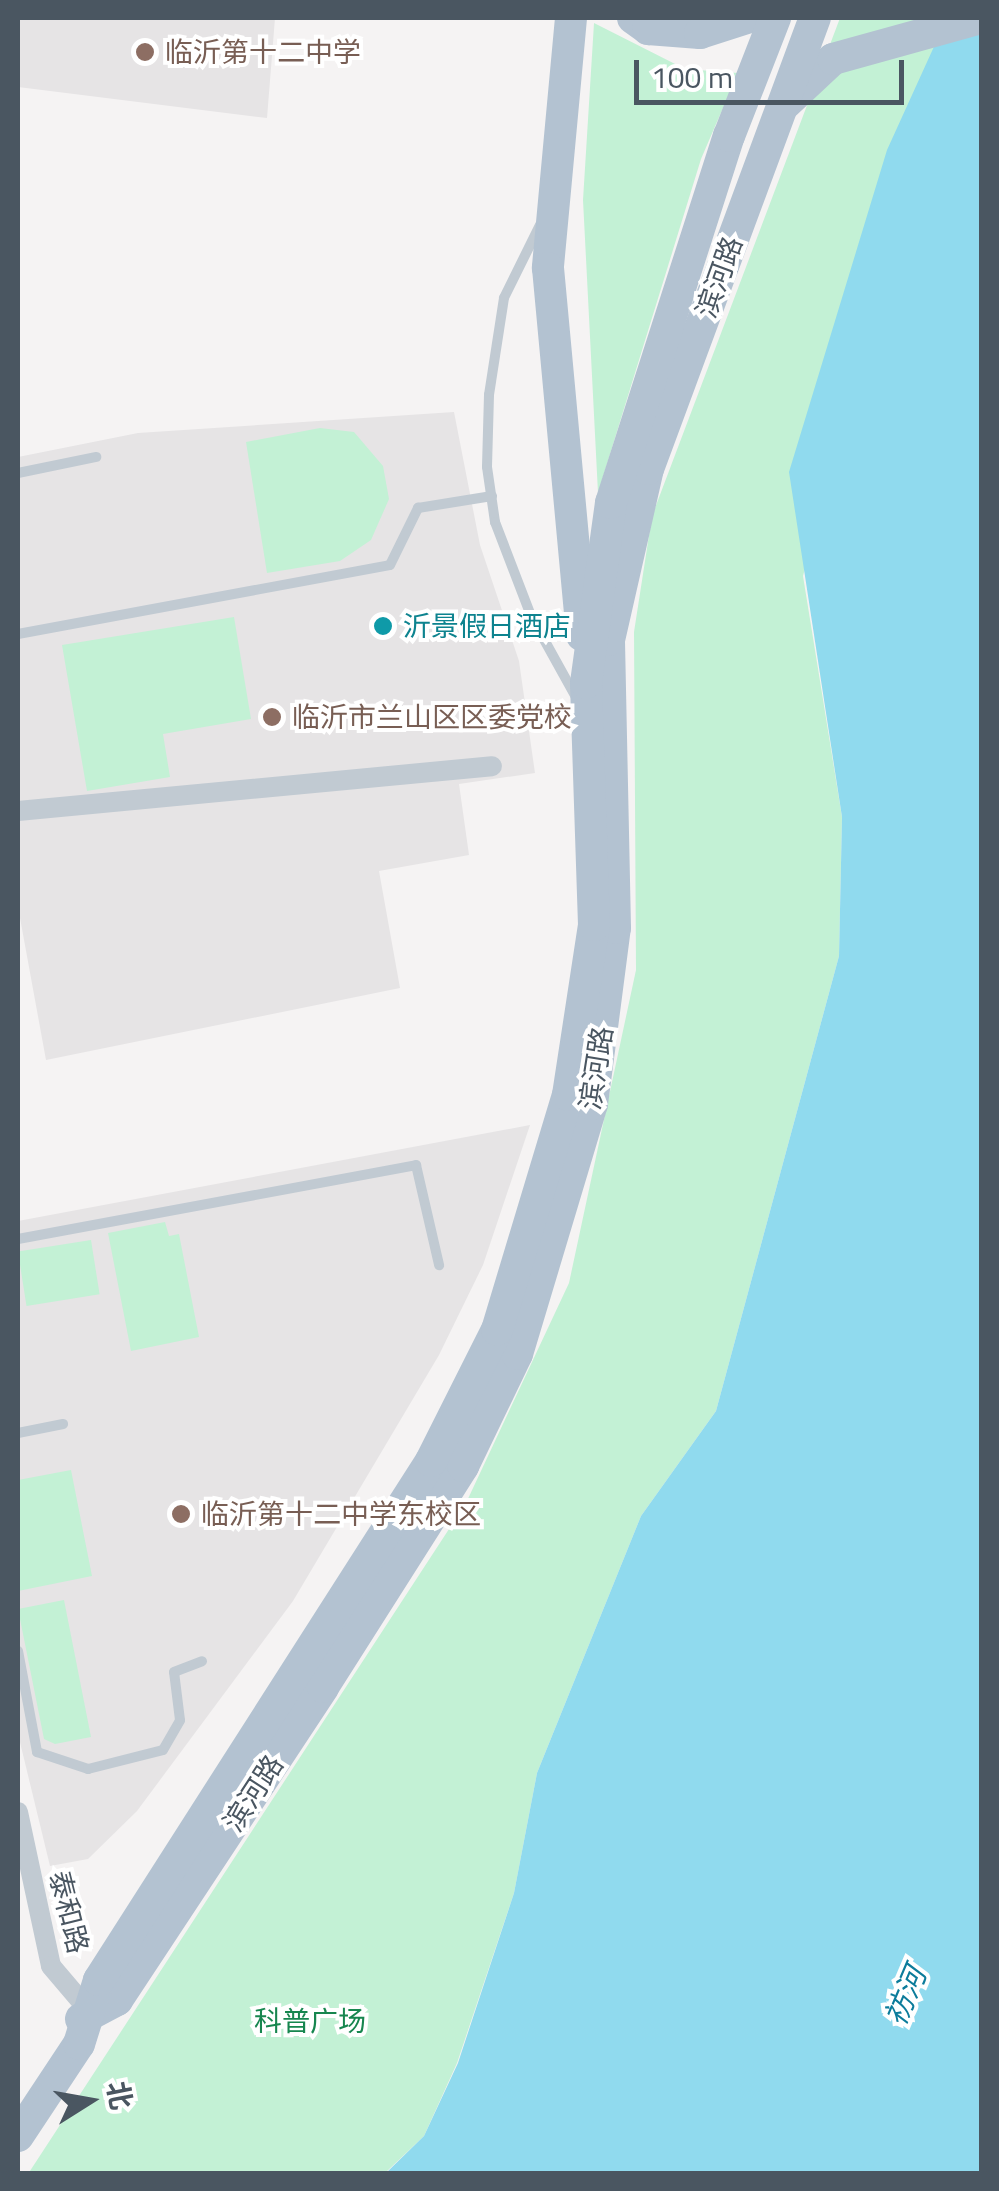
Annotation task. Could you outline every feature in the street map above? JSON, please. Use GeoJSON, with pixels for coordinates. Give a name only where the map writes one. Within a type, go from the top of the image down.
{"type":"FeatureCollection","features":[{"type":"Feature","properties":{"kind":"main road"},"geometry":{"type":"LineString","coordinates":[[571,18],[549,208],[548,268],[587,697]]}},
{"type":"Feature","properties":{"kind":"main road"},"geometry":{"type":"LineString","coordinates":[[634,18],[648,29],[700,33],[746,18]]}},
{"type":"Feature","properties":{"kind":"main road","name":"滨河路"},"geometry":{"type":"LineString","coordinates":[[18,2136],[79,2044],[99,1980],[431,1461],[497,1330],[568,1095],[594,925],[587,697],[622,462],[729,136],[775,18]]}},
{"type":"Feature","properties":{"kind":"main road","name":"滨河路"},"geometry":{"type":"LineString","coordinates":[[18,2103],[66,2030],[117,2000],[414,1548],[463,1466],[517,1354],[592,1104],[616,928],[609,640],[648,469],[815,18]]}},
{"type":"Feature","properties":{"kind":"main road"},"geometry":{"type":"LineString","coordinates":[[782,106],[833,59],[981,18]]}},
{"type":"Feature","properties":{"kind":"street"},"geometry":{"type":"LineString","coordinates":[[18,812],[492,766]]}},
{"type":"Feature","properties":{"kind":"street","name":"泰和路"},"geometry":{"type":"LineString","coordinates":[[18,1812],[52,1966],[91,2013]]}},
{"type":"Feature","properties":{"kind":"lane"},"geometry":{"type":"LineString","coordinates":[[549,208],[504,298],[489,395],[492,496],[531,616],[587,697]]}},
{"type":"Feature","properties":{"kind":"lane"},"geometry":{"type":"LineString","coordinates":[[18,473],[96,457]]}},
{"type":"Feature","properties":{"kind":"lane"},"geometry":{"type":"LineString","coordinates":[[18,634],[390,564],[418,508],[492,496]]}},
{"type":"Feature","properties":{"kind":"lane"},"geometry":{"type":"LineString","coordinates":[[18,1239],[416,1165],[440,1265]]}},
{"type":"Feature","properties":{"kind":"lane"},"geometry":{"type":"LineString","coordinates":[[18,1433],[64,1424]]}},
{"type":"Feature","properties":{"kind":"lane"},"geometry":{"type":"LineString","coordinates":[[18,1650],[36,1752],[88,1769],[163,1750],[180,1720],[174,1672],[202,1661]]}},
{"type":"Feature","properties":{"kind":"shaded area","name":"临沂第十二中学"},"geometry":{"type":"Polygon","coordinates":[[[18,18],[275,18],[267,118],[18,87],[18,18]]]}},
{"type":"Feature","properties":{"kind":"shaded area","name":"临沂市兰山区区委党校"},"geometry":{"type":"Polygon","coordinates":[[[454,412],[480,545],[519,661],[535,773],[459,784],[469,855],[379,871],[400,988],[46,1060],[18,907],[18,457],[138,433],[454,412]]]}},
{"type":"Feature","properties":{"kind":"shaded area","name":"临沂第十二中学东校区"},"geometry":{"type":"Polygon","coordinates":[[[530,1125],[483,1265],[439,1355],[293,1601],[137,1811],[88,1859],[50,1866],[18,1734],[18,1221],[530,1125]]]}},
{"type":"Feature","properties":{"kind":"green space","name":"科普广场"},"geometry":{"type":"Polygon","coordinates":[[[840,18],[947,18],[803,576],[842,817],[839,956],[716,1411],[641,1516],[537,1773],[514,1893],[457,2063],[424,2136],[385,2173],[28,2174],[466,1503],[569,1283],[636,970],[634,632],[652,516],[840,18]]]}},
{"type":"Feature","properties":{"kind":"green space"},"geometry":{"type":"Polygon","coordinates":[[[594,23],[685,69],[738,73],[701,159],[598,493],[583,200],[594,23]]]}},
{"type":"Feature","properties":{"kind":"green space"},"geometry":{"type":"Polygon","coordinates":[[[320,428],[354,432],[383,466],[389,499],[371,540],[340,561],[267,573],[246,442],[320,428]]]}},
{"type":"Feature","properties":{"kind":"green space"},"geometry":{"type":"Polygon","coordinates":[[[234,617],[251,719],[163,734],[170,777],[87,791],[62,645],[234,617]]]}},
{"type":"Feature","properties":{"kind":"green space"},"geometry":{"type":"Polygon","coordinates":[[[165,1222],[169,1236],[179,1234],[199,1337],[131,1351],[108,1233],[165,1222]]]}},
{"type":"Feature","properties":{"kind":"green space"},"geometry":{"type":"Polygon","coordinates":[[[91,1240],[100,1294],[27,1306],[18,1252],[91,1240]]]}},
{"type":"Feature","properties":{"kind":"green space"},"geometry":{"type":"Polygon","coordinates":[[[71,1470],[92,1576],[18,1591],[18,1480],[71,1470]]]}},
{"type":"Feature","properties":{"kind":"green space"},"geometry":{"type":"Polygon","coordinates":[[[64,1600],[91,1737],[55,1744],[44,1739],[18,1609],[64,1600]]]}},
{"type":"Feature","properties":{"kind":"water","name":"祊河"},"geometry":{"type":"Polygon","coordinates":[[[947,18],[981,18],[981,2173],[385,2174],[424,2136],[458,2063],[514,1893],[537,1773],[641,1516],[716,1411],[839,956],[842,817],[789,472],[887,150],[947,18]]]}},
{"type":"Feature","properties":{"kind":"place","name":"临沂第十二中学"},"geometry":{"type":"Point","coordinates":[145,52]}},
{"type":"Feature","properties":{"kind":"place","name":"沂景假日酒店"},"geometry":{"type":"Point","coordinates":[383,626]}},
{"type":"Feature","properties":{"kind":"place","name":"临沂市兰山区区委党校"},"geometry":{"type":"Point","coordinates":[272,717]}},
{"type":"Feature","properties":{"kind":"place","name":"临沂第十二中学东校区"},"geometry":{"type":"Point","coordinates":[181,1514]}}]}
